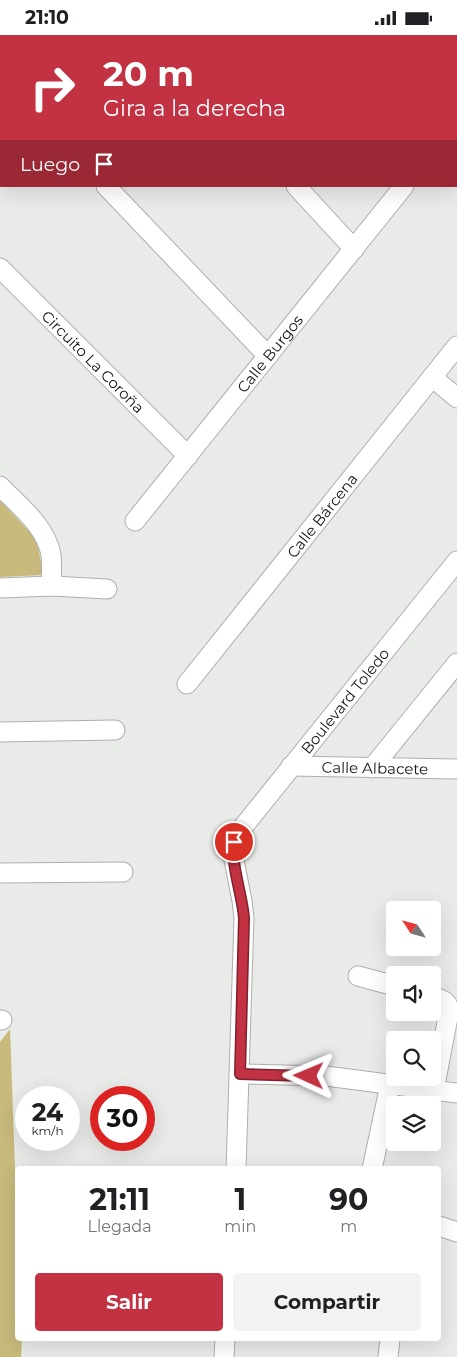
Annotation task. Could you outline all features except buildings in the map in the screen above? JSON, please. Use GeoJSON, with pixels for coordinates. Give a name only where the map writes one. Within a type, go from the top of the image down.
{"type":"FeatureCollection","features":[{"type":"Feature","properties":{"kind":"street"},"geometry":{"type":"LineString","coordinates":[[107,187],[268,356]]}},
{"type":"Feature","properties":{"kind":"street"},"geometry":{"type":"LineString","coordinates":[[297,187],[354,249]]}},
{"type":"Feature","properties":{"kind":"street","name":"Calle Burgos"},"geometry":{"type":"LineString","coordinates":[[135,521],[403,187]]}},
{"type":"Feature","properties":{"kind":"street","name":"Circuito La Coroña"},"geometry":{"type":"LineString","coordinates":[[0,268],[188,455]]}},
{"type":"Feature","properties":{"kind":"street","name":"Calle Bárcena"},"geometry":{"type":"LineString","coordinates":[[188,684],[457,346]]}},
{"type":"Feature","properties":{"kind":"street"},"geometry":{"type":"LineString","coordinates":[[432,377],[457,398]]}},
{"type":"Feature","properties":{"kind":"street"},"geometry":{"type":"LineString","coordinates":[[0,486],[40,529],[47,541],[51,555],[52,586]]}},
{"type":"Feature","properties":{"kind":"street","name":"Boulevard Toledo"},"geometry":{"type":"LineString","coordinates":[[240,1074],[244,918],[233,855],[234,842],[238,832],[457,561]]}},
{"type":"Feature","properties":{"kind":"street"},"geometry":{"type":"LineString","coordinates":[[0,588],[52,586],[107,589]]}},
{"type":"Feature","properties":{"kind":"street"},"geometry":{"type":"LineString","coordinates":[[372,768],[457,663]]}},
{"type":"Feature","properties":{"kind":"street"},"geometry":{"type":"LineString","coordinates":[[0,732],[116,730]]}},
{"type":"Feature","properties":{"kind":"street","name":"Calle Albacete"},"geometry":{"type":"LineString","coordinates":[[291,766],[457,769]]}},
{"type":"Feature","properties":{"kind":"street"},"geometry":{"type":"LineString","coordinates":[[0,873],[123,872]]}},
{"type":"Feature","properties":{"kind":"street"},"geometry":{"type":"LineString","coordinates":[[358,975],[386,983]]}},
{"type":"Feature","properties":{"kind":"street"},"geometry":{"type":"LineString","coordinates":[[434,1090],[449,1012],[449,1007],[445,1001],[441,1000]]}},
{"type":"Feature","properties":{"kind":"street"},"geometry":{"type":"LineString","coordinates":[[236,1166],[240,1074],[326,1076],[386,1084]]}},
{"type":"Feature","properties":{"kind":"street"},"geometry":{"type":"LineString","coordinates":[[373,1166],[390,1086]]}},
{"type":"Feature","properties":{"kind":"street"},"geometry":{"type":"LineString","coordinates":[[399,1086],[457,1093]]}},
{"type":"Feature","properties":{"kind":"street"},"geometry":{"type":"LineString","coordinates":[[441,1227],[457,1232]]}},
{"type":"Feature","properties":{"kind":"street"},"geometry":{"type":"LineString","coordinates":[[224,1357],[225,1341]]}},
{"type":"Feature","properties":{"kind":"street"},"geometry":{"type":"LineString","coordinates":[[388,1357],[390,1341]]}},
{"type":"Feature","properties":{"kind":"shaded area"},"geometry":{"type":"Polygon","coordinates":[[[0,500],[36,539],[44,575],[0,577],[0,500]]]}},
{"type":"Feature","properties":{"kind":"shaded area"},"geometry":{"type":"Polygon","coordinates":[[[10,1029],[15,1168],[15,1341],[22,1341],[21,1357],[0,1357],[0,1042],[10,1029]]]}},
{"type":"Feature","properties":{"kind":"route"},"geometry":{"type":"LineString","coordinates":[[234,842],[233,855],[244,918],[240,1074],[309,1076]]}}]}
